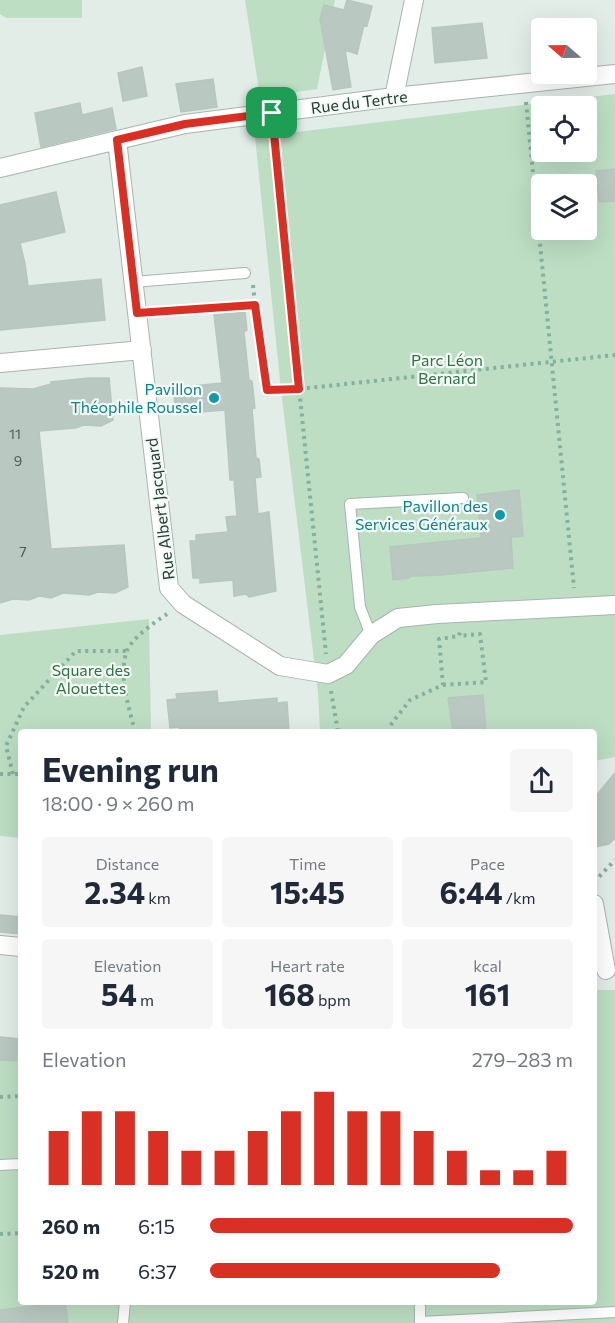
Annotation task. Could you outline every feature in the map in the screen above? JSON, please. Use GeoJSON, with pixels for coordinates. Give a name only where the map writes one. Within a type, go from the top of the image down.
{"type":"FeatureCollection","features":[{"type":"Feature","properties":{"kind":"street"},"geometry":{"type":"LineString","coordinates":[[394,97],[414,0]]}},
{"type":"Feature","properties":{"kind":"street","name":"Rue du Tertre"},"geometry":{"type":"LineString","coordinates":[[0,168],[185,124],[394,97],[615,75]]}},
{"type":"Feature","properties":{"kind":"street","name":"Rue Albert Jacquard"},"geometry":{"type":"LineString","coordinates":[[117,140],[169,588],[183,604],[280,666],[328,674]]}},
{"type":"Feature","properties":{"kind":"street"},"geometry":{"type":"LineString","coordinates":[[0,363],[142,350]]}},
{"type":"Feature","properties":{"kind":"street"},"geometry":{"type":"LineString","coordinates":[[328,674],[346,665],[371,635],[399,618],[460,612],[615,605]]}},
{"type":"Feature","properties":{"kind":"street"},"geometry":{"type":"LineString","coordinates":[[597,922],[605,970]]}},
{"type":"Feature","properties":{"kind":"street"},"geometry":{"type":"LineString","coordinates":[[0,945],[18,947]]}},
{"type":"Feature","properties":{"kind":"lane"},"geometry":{"type":"LineString","coordinates":[[134,282],[245,273]]}},
{"type":"Feature","properties":{"kind":"lane"},"geometry":{"type":"LineString","coordinates":[[371,635],[360,607],[350,504],[463,498]]}},
{"type":"Feature","properties":{"kind":"lane"},"geometry":{"type":"LineString","coordinates":[[0,1165],[18,1164]]}},
{"type":"Feature","properties":{"kind":"lane"},"geometry":{"type":"LineString","coordinates":[[123,1323],[125,1305]]}},
{"type":"Feature","properties":{"kind":"lane"},"geometry":{"type":"LineString","coordinates":[[420,1305],[420,1322],[615,1312]]}},
{"type":"Feature","properties":{"kind":"path"},"geometry":{"type":"LineString","coordinates":[[524,84],[575,606]]}},
{"type":"Feature","properties":{"kind":"path"},"geometry":{"type":"LineString","coordinates":[[272,113],[328,674],[337,729]]}},
{"type":"Feature","properties":{"kind":"path"},"geometry":{"type":"LineString","coordinates":[[137,313],[255,305],[267,390],[299,389],[615,355]]}},
{"type":"Feature","properties":{"kind":"path"},"geometry":{"type":"LineString","coordinates":[[134,729],[124,683],[127,651],[147,628],[183,604]]}},
{"type":"Feature","properties":{"kind":"path"},"geometry":{"type":"LineString","coordinates":[[459,636],[460,612]]}},
{"type":"Feature","properties":{"kind":"path"},"geometry":{"type":"LineString","coordinates":[[389,729],[410,700],[443,685],[486,682],[480,634],[439,639],[443,685]]}},
{"type":"Feature","properties":{"kind":"path"},"geometry":{"type":"LineString","coordinates":[[13,774],[6,746],[24,707],[76,651],[127,651]]}},
{"type":"Feature","properties":{"kind":"path"},"geometry":{"type":"LineString","coordinates":[[0,774],[18,774]]}},
{"type":"Feature","properties":{"kind":"path"},"geometry":{"type":"LineString","coordinates":[[597,879],[615,860]]}},
{"type":"Feature","properties":{"kind":"path"},"geometry":{"type":"LineString","coordinates":[[0,1097],[18,1096]]}},
{"type":"Feature","properties":{"kind":"path"},"geometry":{"type":"LineString","coordinates":[[0,1234],[18,1233]]}},
{"type":"Feature","properties":{"kind":"green space"},"geometry":{"type":"Polygon","coordinates":[[[0,0],[82,0],[82,18],[6,18],[0,14],[0,0]]]}},
{"type":"Feature","properties":{"kind":"green space"},"geometry":{"type":"Polygon","coordinates":[[[245,0],[335,0],[317,89],[260,97],[245,0]]]}},
{"type":"Feature","properties":{"kind":"green space","name":"Parc Léon Bernard"},"geometry":{"type":"Polygon","coordinates":[[[615,94],[615,757],[597,760],[597,729],[320,729],[318,693],[281,390],[255,137],[531,104],[531,162],[597,162],[597,96],[615,94]]]}},
{"type":"Feature","properties":{"kind":"green space","name":"Square des Alouettes"},"geometry":{"type":"Polygon","coordinates":[[[149,619],[151,729],[18,729],[18,838],[0,836],[0,635],[149,619]]]}},
{"type":"Feature","properties":{"kind":"green space"},"geometry":{"type":"Polygon","coordinates":[[[597,990],[615,990],[615,1323],[0,1323],[0,1060],[18,1061],[18,1305],[597,1305],[597,990]]]}},
{"type":"Feature","properties":{"kind":"building"},"geometry":{"type":"Polygon","coordinates":[[[347,0],[372,6],[367,26],[364,25],[357,54],[345,50],[351,87],[333,90],[320,19],[324,5],[344,10],[347,0]]]}},
{"type":"Feature","properties":{"kind":"building"},"geometry":{"type":"Polygon","coordinates":[[[482,23],[487,58],[435,63],[432,28],[482,23]]]}},
{"type":"Feature","properties":{"kind":"building"},"geometry":{"type":"Polygon","coordinates":[[[142,67],[147,96],[123,101],[118,73],[142,67]]]}},
{"type":"Feature","properties":{"kind":"building"},"geometry":{"type":"Polygon","coordinates":[[[213,79],[217,107],[181,112],[176,84],[213,79]]]}},
{"type":"Feature","properties":{"kind":"building"},"geometry":{"type":"Polygon","coordinates":[[[80,103],[82,115],[112,108],[116,129],[41,147],[35,113],[80,103]]]}},
{"type":"Feature","properties":{"kind":"building"},"geometry":{"type":"Polygon","coordinates":[[[615,169],[615,201],[599,202],[596,171],[615,169]]]}},
{"type":"Feature","properties":{"kind":"building"},"geometry":{"type":"Polygon","coordinates":[[[56,192],[65,232],[20,243],[28,286],[101,279],[105,320],[0,330],[0,205],[56,192]]]}},
{"type":"Feature","properties":{"kind":"building"},"geometry":{"type":"Polygon","coordinates":[[[245,312],[247,330],[244,332],[249,380],[252,381],[255,408],[252,409],[256,458],[259,459],[261,477],[255,478],[258,514],[269,512],[276,591],[249,597],[246,594],[234,596],[233,580],[200,583],[200,578],[193,578],[190,541],[196,541],[196,535],[228,532],[226,517],[237,516],[234,480],[230,480],[225,410],[176,414],[173,388],[222,383],[214,315],[245,312]]]}},
{"type":"Feature","properties":{"kind":"building"},"geometry":{"type":"Polygon","coordinates":[[[109,378],[113,420],[101,426],[84,425],[39,431],[51,549],[124,545],[128,587],[115,593],[98,592],[89,595],[63,593],[51,598],[39,596],[29,600],[13,599],[0,603],[0,388],[33,389],[51,384],[51,382],[109,378]]]}},
{"type":"Feature","properties":{"kind":"building","name":"Pavillon des Services Généraux"},"geometry":{"type":"Polygon","coordinates":[[[519,490],[523,536],[511,537],[513,568],[411,576],[393,580],[390,547],[481,538],[477,495],[519,490]]]}},
{"type":"Feature","properties":{"kind":"building"},"geometry":{"type":"Polygon","coordinates":[[[217,691],[218,703],[277,698],[277,703],[287,702],[289,729],[170,728],[167,700],[177,699],[176,694],[217,691]]]}},
{"type":"Feature","properties":{"kind":"building"},"geometry":{"type":"Polygon","coordinates":[[[483,695],[486,729],[453,729],[448,698],[483,695]]]}},
{"type":"Feature","properties":{"kind":"building"},"geometry":{"type":"Polygon","coordinates":[[[615,773],[615,838],[609,844],[597,846],[597,794],[615,773]]]}},
{"type":"Feature","properties":{"kind":"building"},"geometry":{"type":"Polygon","coordinates":[[[0,915],[18,917],[18,934],[0,932],[0,915]]]}},
{"type":"Feature","properties":{"kind":"building"},"geometry":{"type":"Polygon","coordinates":[[[0,1037],[18,1039],[18,1061],[0,1060],[0,1037]]]}},
{"type":"Feature","properties":{"kind":"building"},"geometry":{"type":"Polygon","coordinates":[[[41,1305],[65,1305],[68,1323],[0,1323],[0,1310],[41,1305]]]}},
{"type":"Feature","properties":{"kind":"place","name":"Pavillon Théophile Roussel"},"geometry":{"type":"Point","coordinates":[214,398]}},
{"type":"Feature","properties":{"kind":"place","name":"Pavillon des Services Généraux"},"geometry":{"type":"Point","coordinates":[500,515]}},
{"type":"Feature","properties":{"kind":"route"},"geometry":{"type":"LineString","coordinates":[[272,113],[299,389],[267,390],[255,305],[137,313],[117,140],[185,124],[272,113]]}}]}
